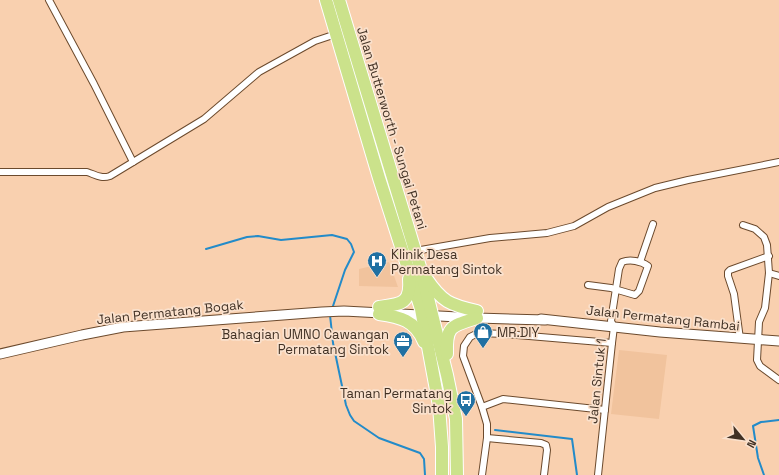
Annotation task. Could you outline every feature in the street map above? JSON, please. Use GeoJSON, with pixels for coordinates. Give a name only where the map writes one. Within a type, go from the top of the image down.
{"type":"FeatureCollection","features":[{"type":"Feature","properties":{"kind":"highway","name":"Jalan Butterworth - Sungai Petani"},"geometry":{"type":"LineString","coordinates":[[326,0],[332,35],[407,265],[427,312],[447,375],[456,419],[457,475]]}},
{"type":"Feature","properties":{"kind":"highway","name":"Jalan Butterworth - Sungai Petani"},"geometry":{"type":"LineString","coordinates":[[339,0],[421,270],[427,312],[428,352],[439,406],[442,446],[442,475]]}},
{"type":"Feature","properties":{"kind":"highway"},"geometry":{"type":"LineString","coordinates":[[379,310],[404,301],[410,290],[407,265]]}},
{"type":"Feature","properties":{"kind":"highway"},"geometry":{"type":"LineString","coordinates":[[421,270],[442,298],[451,304],[477,315]]}},
{"type":"Feature","properties":{"kind":"highway"},"geometry":{"type":"LineString","coordinates":[[379,310],[407,320],[421,335],[428,352]]}},
{"type":"Feature","properties":{"kind":"highway"},"geometry":{"type":"LineString","coordinates":[[447,375],[448,334],[452,328],[458,324],[477,315]]}},
{"type":"Feature","properties":{"kind":"street"},"geometry":{"type":"LineString","coordinates":[[49,0],[94,84],[132,162]]}},
{"type":"Feature","properties":{"kind":"street"},"geometry":{"type":"LineString","coordinates":[[0,172],[87,172],[105,178],[204,119],[260,72],[315,41],[332,35]]}},
{"type":"Feature","properties":{"kind":"street"},"geometry":{"type":"LineString","coordinates":[[414,250],[490,238],[547,233],[574,226],[608,207],[655,188],[779,162]]}},
{"type":"Feature","properties":{"kind":"street"},"geometry":{"type":"LineString","coordinates":[[588,285],[611,288],[635,295],[638,294],[648,269],[648,266],[640,262],[653,224]]}},
{"type":"Feature","properties":{"kind":"street"},"geometry":{"type":"LineString","coordinates":[[744,225],[755,229],[764,236],[767,245],[769,256],[769,273],[765,308],[759,322],[757,360],[760,366],[779,380]]}},
{"type":"Feature","properties":{"kind":"street"},"geometry":{"type":"LineString","coordinates":[[740,339],[734,294],[728,272],[769,256]]}},
{"type":"Feature","properties":{"kind":"street","name":"Jalan Sintuk 1"},"geometry":{"type":"LineString","coordinates":[[598,475],[614,327],[611,321],[619,268],[622,262],[629,260],[640,262]]}},
{"type":"Feature","properties":{"kind":"street"},"geometry":{"type":"LineString","coordinates":[[769,273],[779,276]]}},
{"type":"Feature","properties":{"kind":"street","name":"Jalan Permatang Bogak"},"geometry":{"type":"LineString","coordinates":[[0,354],[123,327],[342,311],[379,310],[427,312]]}},
{"type":"Feature","properties":{"kind":"street","name":"Jalan Permatang Rambai"},"geometry":{"type":"LineString","coordinates":[[427,312],[545,320],[740,339],[779,341]]}},
{"type":"Feature","properties":{"kind":"street"},"geometry":{"type":"LineString","coordinates":[[482,475],[487,438],[487,424],[463,356],[464,346],[470,337],[478,334],[505,334],[612,343]]}},
{"type":"Feature","properties":{"kind":"street"},"geometry":{"type":"LineString","coordinates":[[482,407],[503,399],[605,410]]}},
{"type":"Feature","properties":{"kind":"street"},"geometry":{"type":"LineString","coordinates":[[487,438],[541,443],[546,445],[547,450],[544,475]]}},
{"type":"Feature","properties":{"kind":"shaded area","name":"Klinik Desa Permatang Sintok"},"geometry":{"type":"Polygon","coordinates":[[[389,262],[398,287],[359,286],[359,269],[389,262]]]}},
{"type":"Feature","properties":{"kind":"shaded area"},"geometry":{"type":"Polygon","coordinates":[[[619,350],[667,355],[659,419],[611,414],[619,350]]]}},
{"type":"Feature","properties":{"kind":"waterway"},"geometry":{"type":"LineString","coordinates":[[206,249],[247,237],[258,236],[281,240],[332,235],[347,239],[354,252],[345,270],[332,309]]}},
{"type":"Feature","properties":{"kind":"waterway"},"geometry":{"type":"LineString","coordinates":[[330,315],[333,343],[346,405],[350,415],[354,421],[379,438],[420,453],[424,459],[425,475]]}},
{"type":"Feature","properties":{"kind":"waterway"},"geometry":{"type":"LineString","coordinates":[[764,475],[758,458],[753,426],[761,422],[779,420]]}},
{"type":"Feature","properties":{"kind":"waterway"},"geometry":{"type":"LineString","coordinates":[[495,430],[572,439],[577,475]]}},
{"type":"Feature","properties":{"kind":"place","name":"Klinik Desa Permatang Sintok"},"geometry":{"type":"Point","coordinates":[377,278]}},
{"type":"Feature","properties":{"kind":"place","name":"MR.DIY"},"geometry":{"type":"Point","coordinates":[483,349]}},
{"type":"Feature","properties":{"kind":"place","name":"Bahagian UMNO Cawangan Permatang Sintok"},"geometry":{"type":"Point","coordinates":[403,358]}},
{"type":"Feature","properties":{"kind":"place","name":"Taman Permatang Sintok"},"geometry":{"type":"Point","coordinates":[466,417]}}]}
